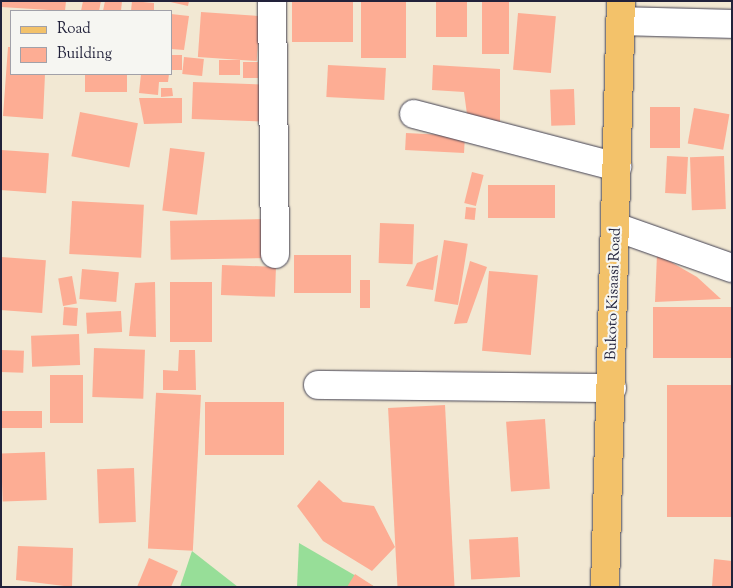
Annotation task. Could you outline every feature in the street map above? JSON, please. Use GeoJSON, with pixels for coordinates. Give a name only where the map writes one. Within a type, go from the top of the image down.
{"type":"FeatureCollection","features":[{"type":"Feature","properties":{"kind":"main road","name":"Bukoto Kisaasi Road"},"geometry":{"type":"LineString","coordinates":[[605,587],[621,11]]}},
{"type":"Feature","properties":{"kind":"street"},"geometry":{"type":"LineString","coordinates":[[272,1],[275,254]]}},
{"type":"Feature","properties":{"kind":"street"},"geometry":{"type":"LineString","coordinates":[[621,11],[732,24]]}},
{"type":"Feature","properties":{"kind":"street"},"geometry":{"type":"LineString","coordinates":[[414,114],[617,167]]}},
{"type":"Feature","properties":{"kind":"street"},"geometry":{"type":"LineString","coordinates":[[616,226],[732,268]]}},
{"type":"Feature","properties":{"kind":"street"},"geometry":{"type":"LineString","coordinates":[[318,385],[612,388]]}},
{"type":"Feature","properties":{"kind":"green space"},"geometry":{"type":"Polygon","coordinates":[[[299,543],[375,587],[297,587],[299,543]]]}},
{"type":"Feature","properties":{"kind":"green space"},"geometry":{"type":"Polygon","coordinates":[[[192,551],[238,587],[180,587],[192,551]]]}},
{"type":"Feature","properties":{"kind":"building"},"geometry":{"type":"Polygon","coordinates":[[[1,1],[66,1],[65,10],[1,7],[1,1]]]}},
{"type":"Feature","properties":{"kind":"building"},"geometry":{"type":"Polygon","coordinates":[[[83,1],[101,1],[99,10],[81,10],[83,1]]]}},
{"type":"Feature","properties":{"kind":"building"},"geometry":{"type":"Polygon","coordinates":[[[105,1],[122,1],[121,10],[103,10],[105,1]]]}},
{"type":"Feature","properties":{"kind":"building"},"geometry":{"type":"Polygon","coordinates":[[[132,1],[154,3],[154,10],[131,10],[132,1]]]}},
{"type":"Feature","properties":{"kind":"building"},"geometry":{"type":"Polygon","coordinates":[[[166,1],[189,1],[188,6],[166,1]]]}},
{"type":"Feature","properties":{"kind":"building"},"geometry":{"type":"Polygon","coordinates":[[[292,1],[353,1],[353,42],[292,42],[292,1]]]}},
{"type":"Feature","properties":{"kind":"building"},"geometry":{"type":"Polygon","coordinates":[[[361,1],[406,1],[406,58],[361,58],[361,1]]]}},
{"type":"Feature","properties":{"kind":"building"},"geometry":{"type":"Polygon","coordinates":[[[436,1],[467,1],[467,37],[436,37],[436,1]]]}},
{"type":"Feature","properties":{"kind":"building"},"geometry":{"type":"Polygon","coordinates":[[[482,1],[509,1],[509,54],[482,54],[482,1]]]}},
{"type":"Feature","properties":{"kind":"building"},"geometry":{"type":"Polygon","coordinates":[[[201,12],[260,16],[257,61],[198,57],[201,12]]]}},
{"type":"Feature","properties":{"kind":"building"},"geometry":{"type":"Polygon","coordinates":[[[518,13],[556,16],[551,73],[513,70],[518,13]]]}},
{"type":"Feature","properties":{"kind":"building"},"geometry":{"type":"Polygon","coordinates":[[[172,14],[189,16],[184,50],[172,49],[172,14]]]}},
{"type":"Feature","properties":{"kind":"building"},"geometry":{"type":"Polygon","coordinates":[[[8,47],[10,47],[10,75],[45,75],[43,119],[3,116],[8,47]]]}},
{"type":"Feature","properties":{"kind":"building"},"geometry":{"type":"Polygon","coordinates":[[[172,55],[182,55],[182,70],[172,70],[172,55]]]}},
{"type":"Feature","properties":{"kind":"building"},"geometry":{"type":"Polygon","coordinates":[[[184,57],[204,59],[202,76],[182,74],[184,57]]]}},
{"type":"Feature","properties":{"kind":"building"},"geometry":{"type":"Polygon","coordinates":[[[219,60],[240,60],[240,75],[219,75],[219,60]]]}},
{"type":"Feature","properties":{"kind":"building"},"geometry":{"type":"Polygon","coordinates":[[[243,62],[258,62],[258,78],[243,78],[243,62]]]}},
{"type":"Feature","properties":{"kind":"building"},"geometry":{"type":"Polygon","coordinates":[[[328,65],[386,68],[384,100],[326,97],[328,65]]]}},
{"type":"Feature","properties":{"kind":"building"},"geometry":{"type":"Polygon","coordinates":[[[433,65],[500,69],[500,123],[468,122],[464,92],[432,90],[433,65]]]}},
{"type":"Feature","properties":{"kind":"building"},"geometry":{"type":"Polygon","coordinates":[[[85,75],[127,75],[127,92],[85,92],[85,75]]]}},
{"type":"Feature","properties":{"kind":"building"},"geometry":{"type":"Polygon","coordinates":[[[141,75],[169,75],[168,82],[159,82],[158,95],[139,93],[141,75]]]}},
{"type":"Feature","properties":{"kind":"building"},"geometry":{"type":"Polygon","coordinates":[[[193,82],[263,84],[262,121],[192,119],[193,82]]]}},
{"type":"Feature","properties":{"kind":"building"},"geometry":{"type":"Polygon","coordinates":[[[161,88],[172,88],[173,96],[161,97],[161,88]]]}},
{"type":"Feature","properties":{"kind":"building"},"geometry":{"type":"Polygon","coordinates":[[[574,89],[575,125],[551,126],[550,90],[574,89]]]}},
{"type":"Feature","properties":{"kind":"building"},"geometry":{"type":"Polygon","coordinates":[[[139,98],[182,98],[182,123],[144,124],[139,98]]]}},
{"type":"Feature","properties":{"kind":"building"},"geometry":{"type":"Polygon","coordinates":[[[650,107],[680,107],[680,148],[650,148],[650,107]]]}},
{"type":"Feature","properties":{"kind":"building"},"geometry":{"type":"Polygon","coordinates":[[[694,108],[729,114],[723,150],[688,143],[694,108]]]}},
{"type":"Feature","properties":{"kind":"building"},"geometry":{"type":"Polygon","coordinates":[[[80,112],[138,123],[129,167],[71,156],[80,112]]]}},
{"type":"Feature","properties":{"kind":"building"},"geometry":{"type":"Polygon","coordinates":[[[406,133],[465,136],[464,153],[405,150],[406,133]]]}},
{"type":"Feature","properties":{"kind":"building"},"geometry":{"type":"Polygon","coordinates":[[[170,148],[205,152],[197,215],[162,211],[170,148]]]}},
{"type":"Feature","properties":{"kind":"building"},"geometry":{"type":"Polygon","coordinates":[[[1,150],[49,153],[46,193],[1,190],[1,150]]]}},
{"type":"Feature","properties":{"kind":"building"},"geometry":{"type":"Polygon","coordinates":[[[667,156],[688,157],[686,194],[665,193],[667,156]]]}},
{"type":"Feature","properties":{"kind":"building"},"geometry":{"type":"Polygon","coordinates":[[[724,156],[726,209],[692,210],[690,157],[724,156]]]}},
{"type":"Feature","properties":{"kind":"building"},"geometry":{"type":"Polygon","coordinates":[[[472,172],[484,175],[476,206],[464,203],[472,172]]]}},
{"type":"Feature","properties":{"kind":"building"},"geometry":{"type":"Polygon","coordinates":[[[488,185],[555,185],[555,218],[488,218],[488,185]]]}},
{"type":"Feature","properties":{"kind":"building"},"geometry":{"type":"Polygon","coordinates":[[[72,201],[144,205],[141,258],[69,254],[72,201]]]}},
{"type":"Feature","properties":{"kind":"building"},"geometry":{"type":"Polygon","coordinates":[[[466,207],[476,208],[475,220],[465,219],[466,207]]]}},
{"type":"Feature","properties":{"kind":"building"},"geometry":{"type":"Polygon","coordinates":[[[267,219],[268,258],[171,260],[170,221],[267,219]]]}},
{"type":"Feature","properties":{"kind":"building"},"geometry":{"type":"Polygon","coordinates":[[[380,223],[414,224],[413,264],[379,263],[380,223]]]}},
{"type":"Feature","properties":{"kind":"building"},"geometry":{"type":"Polygon","coordinates":[[[444,240],[468,244],[458,305],[434,301],[444,240]]]}},
{"type":"Feature","properties":{"kind":"building"},"geometry":{"type":"Polygon","coordinates":[[[657,254],[697,277],[721,299],[655,302],[657,254]]]}},
{"type":"Feature","properties":{"kind":"building"},"geometry":{"type":"Polygon","coordinates":[[[294,255],[351,255],[351,293],[294,293],[294,255]]]}},
{"type":"Feature","properties":{"kind":"building"},"geometry":{"type":"Polygon","coordinates":[[[438,255],[433,290],[406,286],[417,263],[438,255]]]}},
{"type":"Feature","properties":{"kind":"building"},"geometry":{"type":"Polygon","coordinates":[[[1,257],[46,260],[42,313],[1,310],[1,257]]]}},
{"type":"Feature","properties":{"kind":"building"},"geometry":{"type":"Polygon","coordinates":[[[470,261],[487,267],[467,323],[454,324],[470,261]]]}},
{"type":"Feature","properties":{"kind":"building"},"geometry":{"type":"Polygon","coordinates":[[[222,265],[276,267],[275,297],[221,295],[222,265]]]}},
{"type":"Feature","properties":{"kind":"building"},"geometry":{"type":"Polygon","coordinates":[[[82,269],[119,272],[116,302],[79,299],[82,269]]]}},
{"type":"Feature","properties":{"kind":"building"},"geometry":{"type":"Polygon","coordinates":[[[489,271],[538,275],[531,355],[482,351],[489,271]]]}},
{"type":"Feature","properties":{"kind":"building"},"geometry":{"type":"Polygon","coordinates":[[[72,276],[77,304],[63,306],[58,278],[72,276]]]}},
{"type":"Feature","properties":{"kind":"building"},"geometry":{"type":"Polygon","coordinates":[[[360,280],[370,280],[370,308],[360,308],[360,280]]]}},
{"type":"Feature","properties":{"kind":"building"},"geometry":{"type":"Polygon","coordinates":[[[155,282],[156,337],[129,336],[135,283],[155,282]]]}},
{"type":"Feature","properties":{"kind":"building"},"geometry":{"type":"Polygon","coordinates":[[[170,282],[212,282],[212,342],[170,342],[170,282]]]}},
{"type":"Feature","properties":{"kind":"building"},"geometry":{"type":"Polygon","coordinates":[[[64,307],[78,308],[77,326],[63,325],[64,307]]]}},
{"type":"Feature","properties":{"kind":"building"},"geometry":{"type":"Polygon","coordinates":[[[653,307],[732,307],[732,358],[653,358],[653,307]]]}},
{"type":"Feature","properties":{"kind":"building"},"geometry":{"type":"Polygon","coordinates":[[[121,311],[122,332],[87,334],[86,313],[121,311]]]}},
{"type":"Feature","properties":{"kind":"building"},"geometry":{"type":"Polygon","coordinates":[[[79,334],[80,365],[32,367],[31,336],[79,334]]]}},
{"type":"Feature","properties":{"kind":"building"},"geometry":{"type":"Polygon","coordinates":[[[94,348],[145,350],[143,399],[92,397],[94,348]]]}},
{"type":"Feature","properties":{"kind":"building"},"geometry":{"type":"Polygon","coordinates":[[[1,350],[24,351],[23,373],[1,372],[1,350]]]}},
{"type":"Feature","properties":{"kind":"building"},"geometry":{"type":"Polygon","coordinates":[[[179,350],[195,350],[196,390],[163,390],[163,370],[178,371],[179,350]]]}},
{"type":"Feature","properties":{"kind":"building"},"geometry":{"type":"Polygon","coordinates":[[[50,375],[83,375],[83,423],[50,423],[50,375]]]}},
{"type":"Feature","properties":{"kind":"building"},"geometry":{"type":"Polygon","coordinates":[[[667,385],[732,385],[732,517],[667,517],[667,385]]]}},
{"type":"Feature","properties":{"kind":"building"},"geometry":{"type":"Polygon","coordinates":[[[156,393],[201,395],[193,551],[148,548],[156,393]]]}},
{"type":"Feature","properties":{"kind":"building"},"geometry":{"type":"Polygon","coordinates":[[[205,402],[284,402],[284,455],[205,455],[205,402]]]}},
{"type":"Feature","properties":{"kind":"building"},"geometry":{"type":"Polygon","coordinates":[[[445,405],[455,587],[397,587],[388,408],[445,405]]]}},
{"type":"Feature","properties":{"kind":"building"},"geometry":{"type":"Polygon","coordinates":[[[1,411],[42,411],[42,428],[1,428],[1,411]]]}},
{"type":"Feature","properties":{"kind":"building"},"geometry":{"type":"Polygon","coordinates":[[[545,419],[550,489],[511,492],[506,422],[545,419]]]}},
{"type":"Feature","properties":{"kind":"building"},"geometry":{"type":"Polygon","coordinates":[[[45,452],[47,500],[3,502],[1,454],[45,452]]]}},
{"type":"Feature","properties":{"kind":"building"},"geometry":{"type":"Polygon","coordinates":[[[134,468],[136,522],[99,523],[97,469],[134,468]]]}},
{"type":"Feature","properties":{"kind":"building"},"geometry":{"type":"Polygon","coordinates":[[[319,480],[343,502],[374,506],[395,547],[372,571],[323,541],[297,506],[319,480]]]}},
{"type":"Feature","properties":{"kind":"building"},"geometry":{"type":"Polygon","coordinates":[[[518,537],[520,577],[471,580],[469,540],[518,537]]]}},
{"type":"Feature","properties":{"kind":"building"},"geometry":{"type":"Polygon","coordinates":[[[18,546],[73,548],[72,587],[16,580],[18,546]]]}},
{"type":"Feature","properties":{"kind":"building"},"geometry":{"type":"Polygon","coordinates":[[[149,558],[178,571],[171,587],[137,587],[149,558]]]}},
{"type":"Feature","properties":{"kind":"building"},"geometry":{"type":"Polygon","coordinates":[[[714,559],[732,561],[732,587],[712,587],[714,559]]]}},
{"type":"Feature","properties":{"kind":"building"},"geometry":{"type":"Polygon","coordinates":[[[355,574],[375,587],[347,587],[355,574]]]}}]}
